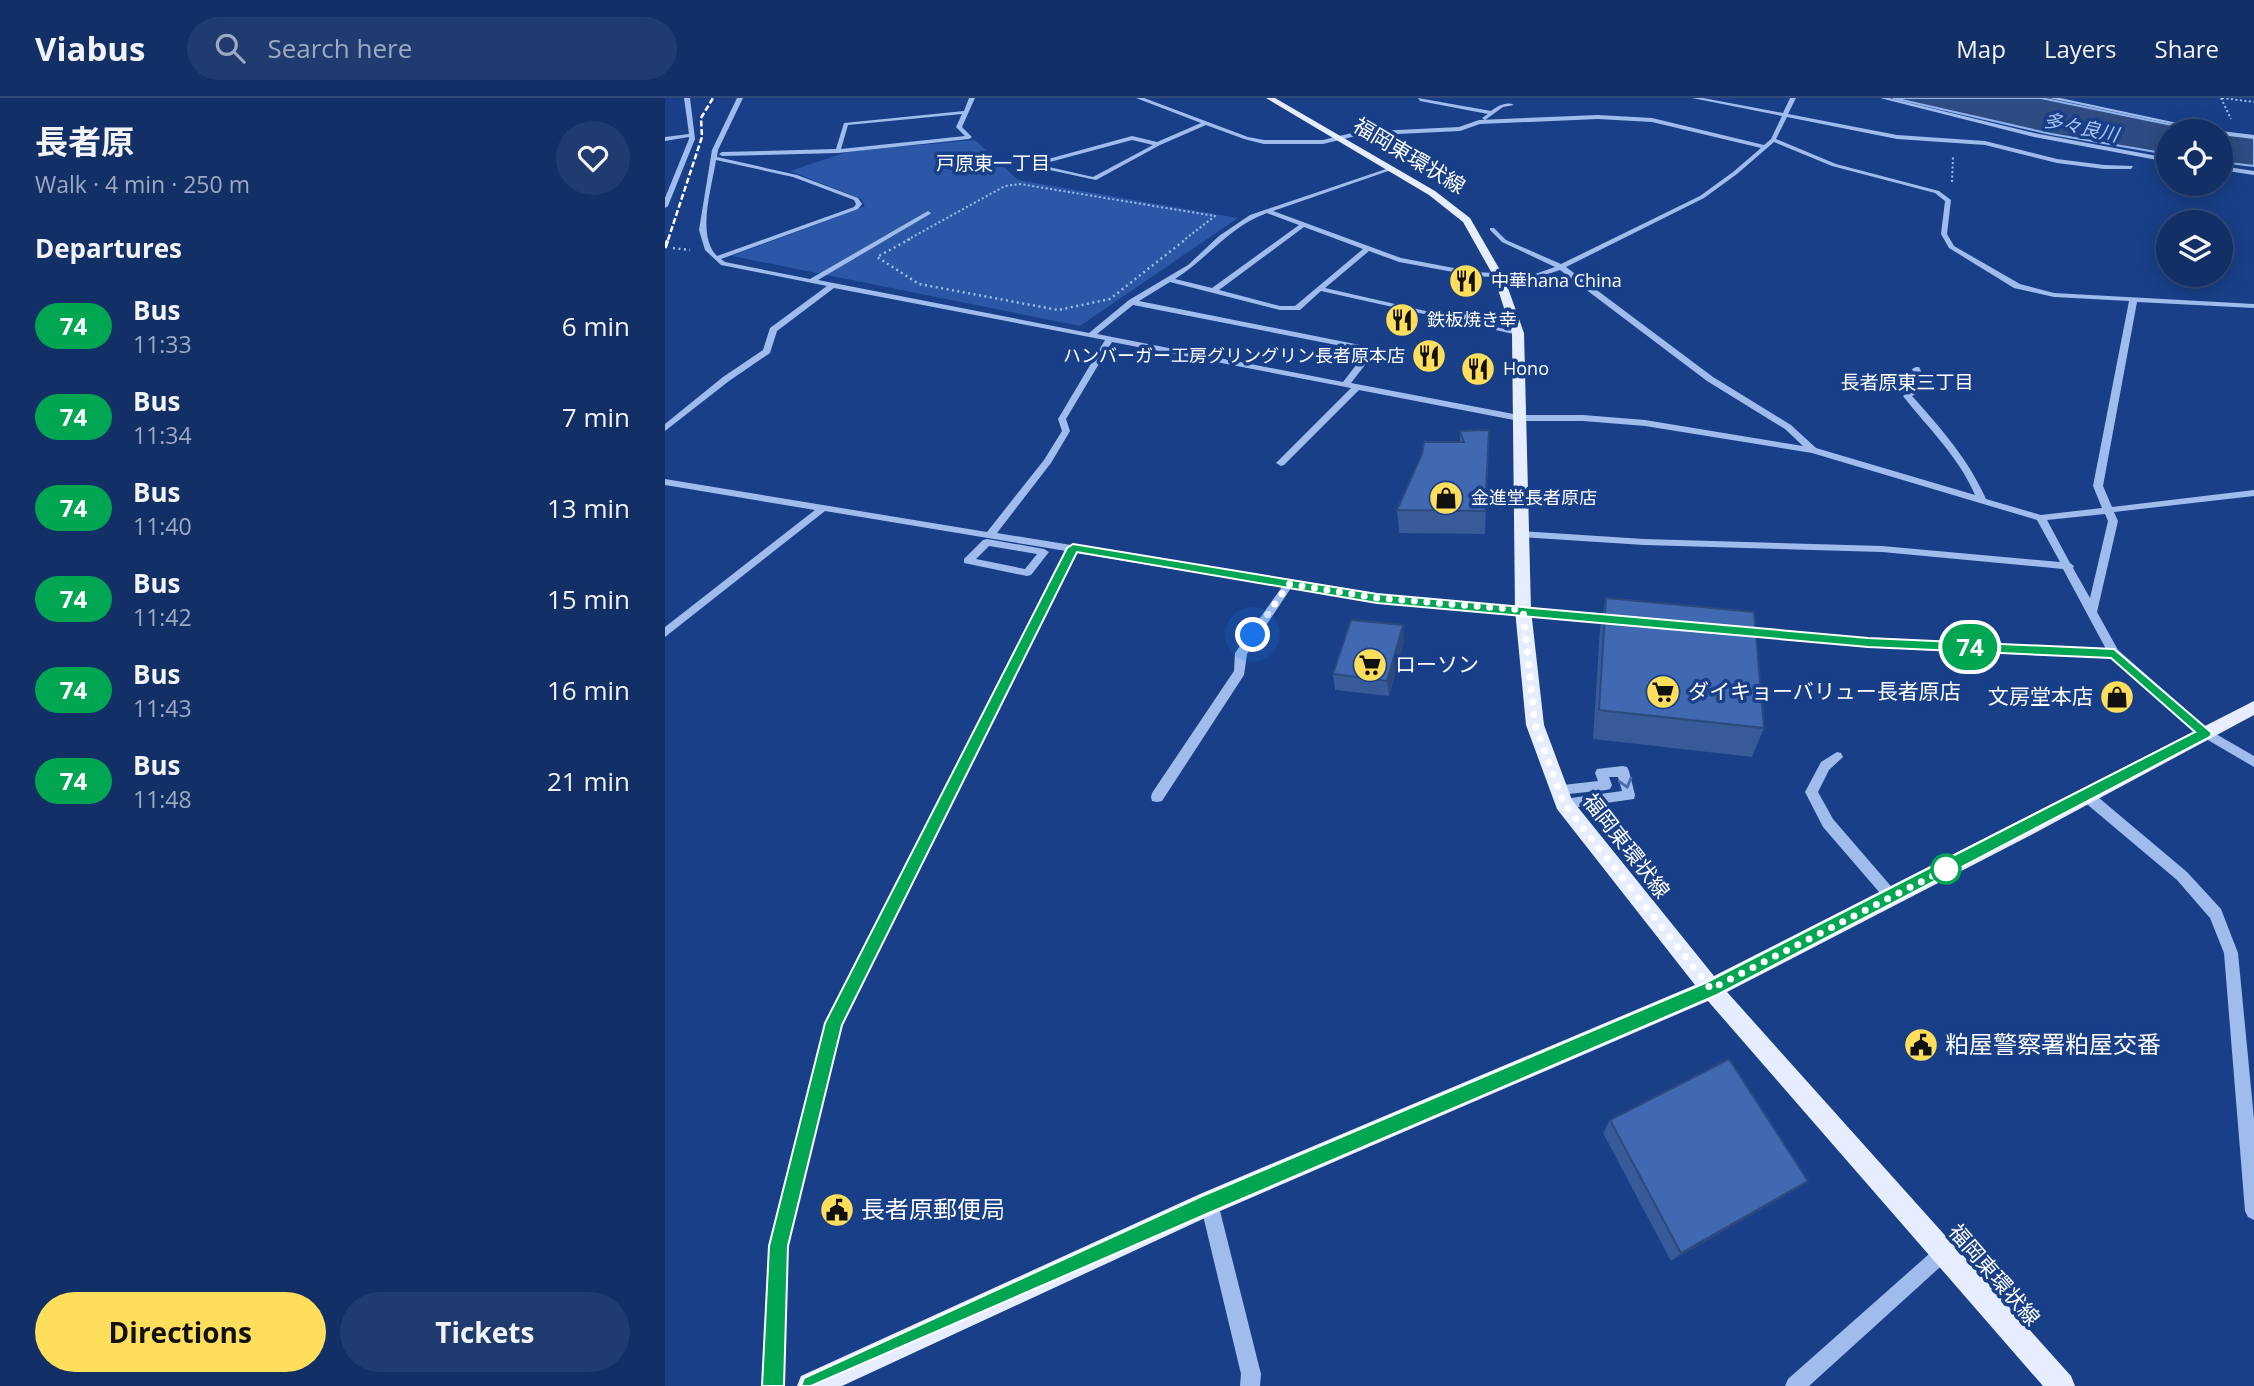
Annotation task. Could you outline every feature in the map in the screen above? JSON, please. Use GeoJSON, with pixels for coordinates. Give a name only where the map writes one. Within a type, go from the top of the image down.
{"type":"FeatureCollection","features":[{"type":"Feature","properties":{"kind":"main road","name":"福岡東環状線"},"geometry":{"type":"LineString","coordinates":[[1270,98],[1432,193],[1467,220],[1499,277],[1518,332],[1523,610],[1535,725],[1562,797],[1711,989],[2061,1386]]}},
{"type":"Feature","properties":{"kind":"main road"},"geometry":{"type":"LineString","coordinates":[[811,1386],[1209,1203],[1711,989],[2254,707]]}},
{"type":"Feature","properties":{"kind":"street"},"geometry":{"type":"LineString","coordinates":[[665,206],[669,187],[692,135],[687,98]]}},
{"type":"Feature","properties":{"kind":"street"},"geometry":{"type":"LineString","coordinates":[[740,98],[714,156],[702,230],[704,243],[711,256],[723,264],[1519,418],[1583,418],[1645,423],[1813,450],[2041,518],[2254,493]]}},
{"type":"Feature","properties":{"kind":"street"},"geometry":{"type":"LineString","coordinates":[[714,156],[838,151],[969,138],[959,127],[972,98]]}},
{"type":"Feature","properties":{"kind":"street"},"geometry":{"type":"LineString","coordinates":[[1139,98],[1257,141],[1323,142],[1356,134],[1460,129],[1479,122],[1502,106],[1511,105]]}},
{"type":"Feature","properties":{"kind":"street"},"geometry":{"type":"LineString","coordinates":[[1695,98],[1897,137],[1985,143],[2057,161],[2104,167],[2131,167]]}},
{"type":"Feature","properties":{"kind":"street"},"geometry":{"type":"LineString","coordinates":[[1267,211],[1399,260],[1499,277],[1533,277],[1560,267],[1702,197],[1773,140],[1793,98]]}},
{"type":"Feature","properties":{"kind":"street"},"geometry":{"type":"LineString","coordinates":[[1882,98],[2034,135],[2156,158]]}},
{"type":"Feature","properties":{"kind":"street"},"geometry":{"type":"LineString","coordinates":[[2052,98],[2156,119]]}},
{"type":"Feature","properties":{"kind":"street"},"geometry":{"type":"LineString","coordinates":[[1420,99],[1492,113]]}},
{"type":"Feature","properties":{"kind":"street"},"geometry":{"type":"LineString","coordinates":[[838,151],[846,124],[967,111]]}},
{"type":"Feature","properties":{"kind":"street"},"geometry":{"type":"LineString","coordinates":[[1479,122],[1598,117],[1652,120],[1765,147]]}},
{"type":"Feature","properties":{"kind":"street"},"geometry":{"type":"LineString","coordinates":[[1158,144],[1132,138],[1043,162],[1047,168],[1094,179],[1158,144],[1205,123]]}},
{"type":"Feature","properties":{"kind":"street"},"geometry":{"type":"LineString","coordinates":[[2233,134],[2254,137]]}},
{"type":"Feature","properties":{"kind":"street"},"geometry":{"type":"LineString","coordinates":[[665,139],[692,135]]}},
{"type":"Feature","properties":{"kind":"street"},"geometry":{"type":"LineString","coordinates":[[1773,140],[1834,165],[1937,192],[1948,200],[1944,234],[1951,247],[2017,286],[2054,295],[2254,306]]}},
{"type":"Feature","properties":{"kind":"street"},"geometry":{"type":"LineString","coordinates":[[714,156],[819,184],[856,199],[859,204],[856,208],[716,259]]}},
{"type":"Feature","properties":{"kind":"street"},"geometry":{"type":"LineString","coordinates":[[1090,336],[1132,302],[1190,266],[1221,237],[1252,216],[1391,169]]}},
{"type":"Feature","properties":{"kind":"street"},"geometry":{"type":"LineString","coordinates":[[2233,170],[2254,173]]}},
{"type":"Feature","properties":{"kind":"street"},"geometry":{"type":"LineString","coordinates":[[813,281],[928,214]]}},
{"type":"Feature","properties":{"kind":"street"},"geometry":{"type":"LineString","coordinates":[[1213,291],[1304,224]]}},
{"type":"Feature","properties":{"kind":"street"},"geometry":{"type":"LineString","coordinates":[[1492,229],[1504,240],[1560,267],[1710,379],[1788,427],[1813,450]]}},
{"type":"Feature","properties":{"kind":"street"},"geometry":{"type":"LineString","coordinates":[[1168,279],[1280,308],[1297,308],[1368,248]]}},
{"type":"Feature","properties":{"kind":"street"},"geometry":{"type":"LineString","coordinates":[[665,428],[726,379],[767,351],[773,330],[834,284]]}},
{"type":"Feature","properties":{"kind":"street"},"geometry":{"type":"LineString","coordinates":[[1320,289],[1518,332]]}},
{"type":"Feature","properties":{"kind":"street"},"geometry":{"type":"LineString","coordinates":[[2092,611],[2113,521],[2098,486],[2133,301]]}},
{"type":"Feature","properties":{"kind":"street"},"geometry":{"type":"LineString","coordinates":[[1132,302],[1372,350],[1345,385]]}},
{"type":"Feature","properties":{"kind":"street"},"geometry":{"type":"LineString","coordinates":[[991,534],[1048,461],[1066,432],[1062,419],[1109,340]]}},
{"type":"Feature","properties":{"kind":"street"},"geometry":{"type":"LineString","coordinates":[[1916,369],[1922,381],[1921,387],[1907,396],[1940,433],[1975,484],[1982,500]]}},
{"type":"Feature","properties":{"kind":"street"},"geometry":{"type":"LineString","coordinates":[[1281,463],[1357,387]]}},
{"type":"Feature","properties":{"kind":"street"},"geometry":{"type":"LineString","coordinates":[[665,482],[991,534],[1022,544],[1044,552],[1027,573],[968,561],[987,542],[1022,544],[1073,548],[1377,598],[1633,621]]}},
{"type":"Feature","properties":{"kind":"street"},"geometry":{"type":"LineString","coordinates":[[665,633],[823,508]]}},
{"type":"Feature","properties":{"kind":"street"},"geometry":{"type":"LineString","coordinates":[[2041,518],[2114,653],[2205,733],[2254,762]]}},
{"type":"Feature","properties":{"kind":"street"},"geometry":{"type":"LineString","coordinates":[[1521,534],[1644,542],[1882,548],[2069,566]]}},
{"type":"Feature","properties":{"kind":"street"},"geometry":{"type":"LineString","coordinates":[[773,1386],[779,1246],[834,1023],[1073,548]]}},
{"type":"Feature","properties":{"kind":"street"},"geometry":{"type":"LineString","coordinates":[[1157,797],[1240,672],[1241,653],[1289,584]]}},
{"type":"Feature","properties":{"kind":"street"},"geometry":{"type":"LineString","coordinates":[[1730,629],[1868,642],[2114,653]]}},
{"type":"Feature","properties":{"kind":"street"},"geometry":{"type":"LineString","coordinates":[[1837,757],[1825,766],[1811,792],[1828,823],[1891,896]]}},
{"type":"Feature","properties":{"kind":"street"},"geometry":{"type":"LineString","coordinates":[[1623,771],[1629,795],[1562,797],[1606,785],[1601,773],[1623,771]]}},
{"type":"Feature","properties":{"kind":"street"},"geometry":{"type":"LineString","coordinates":[[2087,796],[2182,876],[2216,914],[2231,953],[2254,1211]]}},
{"type":"Feature","properties":{"kind":"street"},"geometry":{"type":"LineString","coordinates":[[1209,1203],[1251,1374],[1250,1386]]}},
{"type":"Feature","properties":{"kind":"street"},"geometry":{"type":"LineString","coordinates":[[1795,1386],[1943,1252]]}},
{"type":"Feature","properties":{"kind":"path"},"geometry":{"type":"LineString","coordinates":[[2221,98],[2254,102]]}},
{"type":"Feature","properties":{"kind":"path"},"geometry":{"type":"LineString","coordinates":[[1948,200],[1952,193],[1953,141]]}},
{"type":"Feature","properties":{"kind":"path"},"geometry":{"type":"LineString","coordinates":[[1020,184],[1215,216],[1110,299],[1058,310],[919,284],[877,257],[1005,186],[1020,184]]}},
{"type":"Feature","properties":{"kind":"shaded area"},"geometry":{"type":"Polygon","coordinates":[[[975,140],[1018,180],[1238,218],[1080,326],[732,256],[865,206],[861,199],[790,171],[850,151],[975,140]]]}},
{"type":"Feature","properties":{"kind":"water","name":"多々良川"},"geometry":{"type":"Polygon","coordinates":[[[1893,98],[2041,98],[2156,122],[2156,152],[2051,134],[1893,98]]]}},
{"type":"Feature","properties":{"kind":"water"},"geometry":{"type":"Polygon","coordinates":[[[2233,135],[2254,137],[2254,166],[2233,163],[2233,135]]]}},
{"type":"Feature","properties":{"kind":"building"},"geometry":{"type":"Polygon","coordinates":[[[1489,430],[1485,511],[1397,510],[1422,454],[1424,442],[1464,442],[1460,431],[1489,430]]]}},
{"type":"Feature","properties":{"kind":"building"},"geometry":{"type":"Polygon","coordinates":[[[1606,598],[1754,612],[1764,728],[1599,710],[1606,598]]]}},
{"type":"Feature","properties":{"kind":"building","name":"ローソン"},"geometry":{"type":"Polygon","coordinates":[[[1351,620],[1403,625],[1387,681],[1333,674],[1351,620]]]}},
{"type":"Feature","properties":{"kind":"building"},"geometry":{"type":"Polygon","coordinates":[[[1729,1059],[1808,1181],[1681,1253],[1610,1120],[1729,1059]]]}},
{"type":"Feature","properties":{"kind":"railway"},"geometry":{"type":"LineString","coordinates":[[668,240],[702,137],[701,118],[713,98]]}},
{"type":"Feature","properties":{"kind":"railway"},"geometry":{"type":"LineString","coordinates":[[665,248],[668,239]]}},
{"type":"Feature","properties":{"kind":"bus line","name":"74"},"geometry":{"type":"LineString","coordinates":[[773,1386],[779,1246],[834,1023],[1073,548],[1377,598],[1868,642],[2114,653],[2205,733],[1711,989],[1209,1203],[811,1386]]}},
{"type":"Feature","properties":{"kind":"place","name":"中華hana China"},"geometry":{"type":"Point","coordinates":[1466,281]}},
{"type":"Feature","properties":{"kind":"place","name":"鉄板焼き幸"},"geometry":{"type":"Point","coordinates":[1402,320]}},
{"type":"Feature","properties":{"kind":"place","name":"ハンバーガー工房グリングリン長者原本店"},"geometry":{"type":"Point","coordinates":[1429,356]}},
{"type":"Feature","properties":{"kind":"place","name":"Hono"},"geometry":{"type":"Point","coordinates":[1478,369]}},
{"type":"Feature","properties":{"kind":"place","name":"金進堂長者原店"},"geometry":{"type":"Point","coordinates":[1446,498]}},
{"type":"Feature","properties":{"kind":"place","name":"ローソン"},"geometry":{"type":"Point","coordinates":[1370,665]}},
{"type":"Feature","properties":{"kind":"place","name":"ダイキョーバリュー長者原店"},"geometry":{"type":"Point","coordinates":[1663,692]}},
{"type":"Feature","properties":{"kind":"place","name":"文房堂本店"},"geometry":{"type":"Point","coordinates":[2117,697]}},
{"type":"Feature","properties":{"kind":"place","name":"粕屋警察署粕屋交番"},"geometry":{"type":"Point","coordinates":[1921,1045]}},
{"type":"Feature","properties":{"kind":"place","name":"長者原郵便局"},"geometry":{"type":"Point","coordinates":[837,1210]}},
{"type":"Feature","properties":{"kind":"district","name":"戸原東一丁目"},"geometry":{"type":"Point","coordinates":[993,163]}},
{"type":"Feature","properties":{"kind":"district","name":"長者原東三丁目"},"geometry":{"type":"Point","coordinates":[1907,382]}},
{"type":"Feature","properties":{"kind":"route"},"geometry":{"type":"LineString","coordinates":[[1253,635],[1289,584],[1377,598],[1523,610],[1535,725],[1564,804],[1711,989],[1946,869]]}}]}
